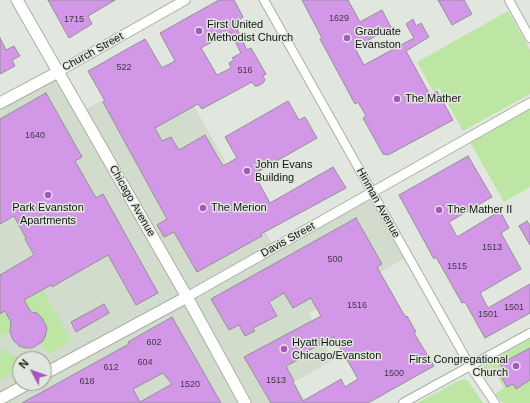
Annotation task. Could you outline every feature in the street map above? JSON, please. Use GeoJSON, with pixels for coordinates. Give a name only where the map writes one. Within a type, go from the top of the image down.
{"type":"FeatureCollection","features":[{"type":"Feature","properties":{"kind":"main road","name":"Chicago Avenue"},"geometry":{"type":"LineString","coordinates":[[17,0],[187,297],[245,403]]}},
{"type":"Feature","properties":{"kind":"main road","name":"Church Street"},"geometry":{"type":"LineString","coordinates":[[0,103],[58,72]]}},
{"type":"Feature","properties":{"kind":"main road","name":"Davis Street"},"geometry":{"type":"LineString","coordinates":[[52,370],[187,297]]}},
{"type":"Feature","properties":{"kind":"main road"},"geometry":{"type":"LineString","coordinates":[[0,399],[14,391]]}},
{"type":"Feature","properties":{"kind":"street","name":"Church Street"},"geometry":{"type":"LineString","coordinates":[[58,72],[185,0]]}},
{"type":"Feature","properties":{"kind":"street","name":"Hinman Avenue"},"geometry":{"type":"LineString","coordinates":[[264,0],[470,366],[495,403]]}},
{"type":"Feature","properties":{"kind":"street"},"geometry":{"type":"LineString","coordinates":[[509,0],[530,38]]}},
{"type":"Feature","properties":{"kind":"street","name":"Davis Street"},"geometry":{"type":"LineString","coordinates":[[187,297],[530,103]]}},
{"type":"Feature","properties":{"kind":"street"},"geometry":{"type":"LineString","coordinates":[[403,403],[530,333]]}},
{"type":"Feature","properties":{"kind":"shaded area"},"geometry":{"type":"Polygon","coordinates":[[[169,62],[275,249],[375,193],[409,256],[309,313],[333,360],[294,382],[306,403],[0,403],[0,106],[61,72],[83,111],[169,62]]]}},
{"type":"Feature","properties":{"kind":"green space"},"geometry":{"type":"Polygon","coordinates":[[[508,11],[530,50],[530,94],[463,131],[439,88],[433,91],[417,62],[508,11]]]}},
{"type":"Feature","properties":{"kind":"green space"},"geometry":{"type":"Polygon","coordinates":[[[530,107],[530,187],[504,202],[470,142],[530,107]]]}},
{"type":"Feature","properties":{"kind":"green space"},"geometry":{"type":"Polygon","coordinates":[[[43,290],[71,341],[52,352],[46,351],[41,343],[46,334],[45,323],[40,316],[31,312],[24,300],[43,290]]]}},
{"type":"Feature","properties":{"kind":"green space"},"geometry":{"type":"Polygon","coordinates":[[[6,312],[11,322],[10,331],[2,335],[3,338],[1,339],[0,336],[2,334],[0,331],[0,315],[6,312]]]}},
{"type":"Feature","properties":{"kind":"green space"},"geometry":{"type":"Polygon","coordinates":[[[530,339],[530,348],[501,364],[503,369],[498,371],[507,387],[513,384],[516,389],[530,380],[530,403],[503,403],[495,394],[504,388],[496,374],[486,379],[481,372],[481,369],[487,363],[530,339]]]}},
{"type":"Feature","properties":{"kind":"green space"},"geometry":{"type":"Polygon","coordinates":[[[6,348],[10,355],[12,354],[12,373],[1,379],[0,377],[0,351],[6,348]]]}},
{"type":"Feature","properties":{"kind":"green space"},"geometry":{"type":"Polygon","coordinates":[[[464,379],[468,381],[483,403],[417,403],[460,380],[464,379]]]}},
{"type":"Feature","properties":{"kind":"building"},"geometry":{"type":"Polygon","coordinates":[[[48,0],[115,0],[88,16],[92,24],[69,38],[48,0]]]}},
{"type":"Feature","properties":{"kind":"building"},"geometry":{"type":"Polygon","coordinates":[[[219,0],[234,0],[243,17],[239,20],[242,26],[237,29],[247,50],[251,48],[266,74],[263,76],[265,80],[263,83],[258,86],[255,86],[252,82],[202,109],[198,104],[155,128],[162,141],[171,137],[179,150],[205,135],[223,166],[237,158],[225,137],[288,101],[299,120],[305,117],[317,138],[254,174],[270,203],[333,167],[346,188],[261,234],[262,236],[197,272],[174,232],[164,237],[157,225],[167,219],[103,102],[105,101],[88,71],[145,39],[162,68],[175,61],[160,33],[219,0]],[[230,32],[201,48],[217,75],[231,68],[229,63],[234,60],[232,58],[241,53],[230,32]]]}},
{"type":"Feature","properties":{"kind":"building","name":"The Mather"},"geometry":{"type":"Polygon","coordinates":[[[302,0],[348,0],[360,22],[382,10],[391,27],[355,48],[364,65],[414,38],[406,24],[413,19],[416,26],[421,23],[429,37],[406,51],[430,95],[437,91],[453,120],[388,155],[383,154],[363,118],[366,116],[358,102],[355,104],[320,39],[322,38],[302,0]]]}},
{"type":"Feature","properties":{"kind":"building"},"geometry":{"type":"Polygon","coordinates":[[[438,0],[464,0],[472,14],[452,25],[438,0]]]}},
{"type":"Feature","properties":{"kind":"building"},"geometry":{"type":"Polygon","coordinates":[[[0,38],[6,50],[14,46],[20,56],[12,60],[15,66],[0,74],[0,38]]]}},
{"type":"Feature","properties":{"kind":"building"},"geometry":{"type":"Polygon","coordinates":[[[46,93],[82,157],[75,161],[96,198],[103,194],[158,293],[136,305],[108,255],[52,287],[51,285],[24,300],[31,312],[37,313],[42,318],[47,328],[42,342],[32,348],[25,348],[19,346],[13,340],[10,332],[11,322],[5,311],[0,314],[0,275],[34,255],[14,216],[0,224],[0,119],[46,93]]]}},
{"type":"Feature","properties":{"kind":"building"},"geometry":{"type":"Polygon","coordinates":[[[468,156],[492,197],[449,222],[457,237],[500,211],[509,228],[501,233],[521,269],[480,293],[488,308],[530,284],[530,313],[485,338],[465,302],[462,303],[436,257],[434,259],[399,195],[468,156]]]}},
{"type":"Feature","properties":{"kind":"building"},"geometry":{"type":"Polygon","coordinates":[[[356,218],[382,264],[377,267],[403,313],[406,317],[407,316],[416,332],[414,333],[434,366],[368,403],[271,403],[244,357],[321,316],[311,298],[293,308],[284,293],[269,302],[277,316],[253,328],[255,331],[245,336],[239,325],[229,330],[211,299],[356,218]],[[334,337],[302,354],[303,357],[286,366],[303,401],[341,379],[345,387],[358,379],[334,337]]]}},
{"type":"Feature","properties":{"kind":"building"},"geometry":{"type":"Polygon","coordinates":[[[527,221],[530,226],[530,245],[519,226],[527,221]]]}},
{"type":"Feature","properties":{"kind":"building"},"geometry":{"type":"Polygon","coordinates":[[[104,304],[109,313],[76,332],[71,322],[104,304]]]}},
{"type":"Feature","properties":{"kind":"building"},"geometry":{"type":"Polygon","coordinates":[[[172,317],[221,403],[22,403],[44,391],[52,391],[52,386],[129,344],[128,342],[172,317]],[[163,373],[133,389],[140,402],[172,384],[163,373]]]}},
{"type":"Feature","properties":{"kind":"building","name":"First Congregational Church"},"geometry":{"type":"Polygon","coordinates":[[[530,348],[530,380],[516,389],[513,384],[507,387],[498,371],[503,369],[500,364],[530,348]]]}},
{"type":"Feature","properties":{"kind":"place","name":"First United Methodist Church"},"geometry":{"type":"Point","coordinates":[199,31]}},
{"type":"Feature","properties":{"kind":"place","name":"Graduate Evanston"},"geometry":{"type":"Point","coordinates":[347,38]}},
{"type":"Feature","properties":{"kind":"place","name":"The Mather"},"geometry":{"type":"Point","coordinates":[397,99]}},
{"type":"Feature","properties":{"kind":"place","name":"John Evans Building"},"geometry":{"type":"Point","coordinates":[247,171]}},
{"type":"Feature","properties":{"kind":"place","name":"Park Evanston Apartments"},"geometry":{"type":"Point","coordinates":[48,195]}},
{"type":"Feature","properties":{"kind":"place","name":"The Merion"},"geometry":{"type":"Point","coordinates":[203,208]}},
{"type":"Feature","properties":{"kind":"place","name":"The Mather II"},"geometry":{"type":"Point","coordinates":[439,210]}},
{"type":"Feature","properties":{"kind":"place","name":"Hyatt House Chicago/Evanston"},"geometry":{"type":"Point","coordinates":[284,349]}},
{"type":"Feature","properties":{"kind":"place","name":"First Congregational Church"},"geometry":{"type":"Point","coordinates":[516,366]}}]}
